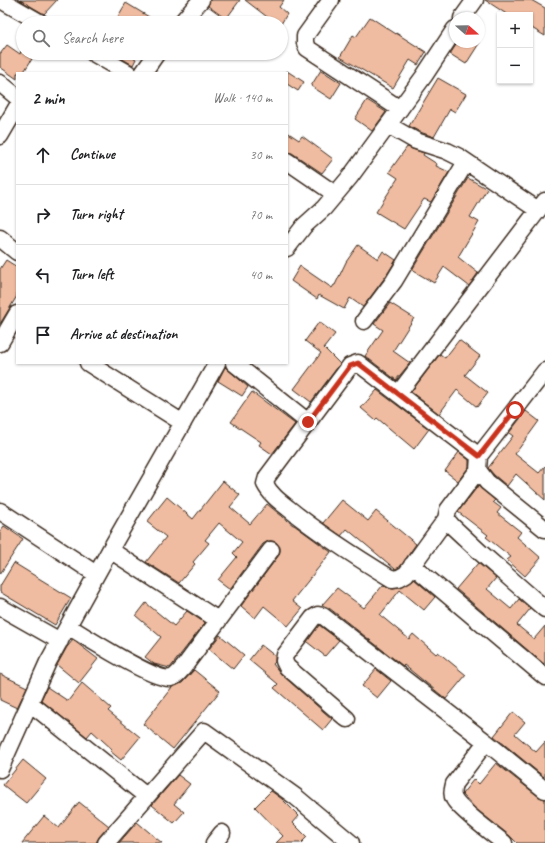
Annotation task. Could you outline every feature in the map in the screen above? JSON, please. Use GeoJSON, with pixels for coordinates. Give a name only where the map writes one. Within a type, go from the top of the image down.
{"type":"FeatureCollection","features":[{"type":"Feature","properties":{"kind":"street"},"geometry":{"type":"LineString","coordinates":[[1,0],[29,16]]}},
{"type":"Feature","properties":{"kind":"street"},"geometry":{"type":"LineString","coordinates":[[187,16],[200,0]]}},
{"type":"Feature","properties":{"kind":"street"},"geometry":{"type":"LineString","coordinates":[[330,0],[305,36],[307,48],[400,109]]}},
{"type":"Feature","properties":{"kind":"street"},"geometry":{"type":"LineString","coordinates":[[466,12],[474,0]]}},
{"type":"Feature","properties":{"kind":"street"},"geometry":{"type":"LineString","coordinates":[[288,247],[304,226],[350,178],[449,38]]}},
{"type":"Feature","properties":{"kind":"street"},"geometry":{"type":"LineString","coordinates":[[105,60],[126,72]]}},
{"type":"Feature","properties":{"kind":"street"},"geometry":{"type":"LineString","coordinates":[[144,72],[152,60]]}},
{"type":"Feature","properties":{"kind":"street"},"geometry":{"type":"LineString","coordinates":[[0,83],[16,95]]}},
{"type":"Feature","properties":{"kind":"street"},"geometry":{"type":"LineString","coordinates":[[0,136],[16,109]]}},
{"type":"Feature","properties":{"kind":"street"},"geometry":{"type":"LineString","coordinates":[[388,125],[416,140],[447,151],[542,205],[398,394]]}},
{"type":"Feature","properties":{"kind":"street"},"geometry":{"type":"LineString","coordinates":[[288,162],[336,194]]}},
{"type":"Feature","properties":{"kind":"street"},"geometry":{"type":"LineString","coordinates":[[364,321],[394,282],[466,162]]}},
{"type":"Feature","properties":{"kind":"street"},"geometry":{"type":"LineString","coordinates":[[0,238],[16,251]]}},
{"type":"Feature","properties":{"kind":"street"},"geometry":{"type":"LineString","coordinates":[[0,343],[16,316]]}},
{"type":"Feature","properties":{"kind":"street"},"geometry":{"type":"LineString","coordinates":[[545,371],[478,463],[448,510],[446,519],[406,574],[399,578],[392,579],[344,550],[268,491],[265,484],[267,476],[350,366],[358,363],[398,394],[478,463],[487,482],[545,529]]}},
{"type":"Feature","properties":{"kind":"street"},"geometry":{"type":"LineString","coordinates":[[90,364],[183,423]]}},
{"type":"Feature","properties":{"kind":"street"},"geometry":{"type":"LineString","coordinates":[[1,765],[48,662],[96,574],[216,364]]}},
{"type":"Feature","properties":{"kind":"street"},"geometry":{"type":"LineString","coordinates":[[235,364],[308,422]]}},
{"type":"Feature","properties":{"kind":"street"},"geometry":{"type":"LineString","coordinates":[[0,511],[96,574]]}},
{"type":"Feature","properties":{"kind":"street"},"geometry":{"type":"LineString","coordinates":[[446,519],[481,553],[545,608]]}},
{"type":"Feature","properties":{"kind":"street"},"geometry":{"type":"LineString","coordinates":[[110,550],[218,620]]}},
{"type":"Feature","properties":{"kind":"street"},"geometry":{"type":"LineString","coordinates":[[68,626],[95,643],[150,672],[161,677],[170,678],[176,676],[271,550]]}},
{"type":"Feature","properties":{"kind":"street"},"geometry":{"type":"LineString","coordinates":[[412,565],[545,677]]}},
{"type":"Feature","properties":{"kind":"street"},"geometry":{"type":"LineString","coordinates":[[1,612],[60,642]]}},
{"type":"Feature","properties":{"kind":"street"},"geometry":{"type":"LineString","coordinates":[[347,719],[287,667],[284,661],[285,655],[313,618],[318,615],[323,616],[486,742],[545,790]]}},
{"type":"Feature","properties":{"kind":"street"},"geometry":{"type":"LineString","coordinates":[[30,703],[146,796]]}},
{"type":"Feature","properties":{"kind":"street"},"geometry":{"type":"LineString","coordinates":[[106,843],[204,730],[296,797],[344,841]]}},
{"type":"Feature","properties":{"kind":"street"},"geometry":{"type":"LineString","coordinates":[[486,742],[454,784],[452,792],[454,800],[462,808],[504,843]]}},
{"type":"Feature","properties":{"kind":"building"},"geometry":{"type":"Polygon","coordinates":[[[20,0],[57,0],[44,14],[20,0]]]}},
{"type":"Feature","properties":{"kind":"building"},"geometry":{"type":"Polygon","coordinates":[[[210,0],[240,0],[228,16],[222,16],[208,6],[210,0]]]}},
{"type":"Feature","properties":{"kind":"building"},"geometry":{"type":"Polygon","coordinates":[[[245,0],[284,0],[279,7],[287,14],[286,16],[266,16],[245,0]]]}},
{"type":"Feature","properties":{"kind":"building"},"geometry":{"type":"Polygon","coordinates":[[[485,0],[531,0],[545,8],[545,36],[533,29],[533,12],[503,12],[485,0]]]}},
{"type":"Feature","properties":{"kind":"building"},"geometry":{"type":"Polygon","coordinates":[[[126,3],[147,16],[118,16],[126,3]]]}},
{"type":"Feature","properties":{"kind":"building"},"geometry":{"type":"Polygon","coordinates":[[[370,17],[426,52],[418,65],[410,60],[393,88],[340,57],[353,35],[356,37],[370,17]]]}},
{"type":"Feature","properties":{"kind":"building"},"geometry":{"type":"Polygon","coordinates":[[[7,45],[16,51],[16,60],[31,60],[24,72],[16,72],[16,78],[0,67],[0,54],[7,45]]]}},
{"type":"Feature","properties":{"kind":"building"},"geometry":{"type":"Polygon","coordinates":[[[454,48],[476,48],[466,64],[450,54],[454,48]]]}},
{"type":"Feature","properties":{"kind":"building"},"geometry":{"type":"Polygon","coordinates":[[[124,60],[136,60],[133,65],[124,60]]]}},
{"type":"Feature","properties":{"kind":"building"},"geometry":{"type":"Polygon","coordinates":[[[321,70],[341,83],[331,99],[311,86],[321,70]]]}},
{"type":"Feature","properties":{"kind":"building"},"geometry":{"type":"Polygon","coordinates":[[[287,72],[304,82],[298,91],[288,85],[287,72]]]}},
{"type":"Feature","properties":{"kind":"building"},"geometry":{"type":"Polygon","coordinates":[[[438,78],[466,94],[455,112],[450,109],[434,137],[409,126],[438,78]]]}},
{"type":"Feature","properties":{"kind":"building"},"geometry":{"type":"Polygon","coordinates":[[[367,100],[386,112],[372,131],[355,119],[367,100]]]}},
{"type":"Feature","properties":{"kind":"building"},"geometry":{"type":"Polygon","coordinates":[[[288,133],[299,140],[302,136],[333,159],[322,173],[292,153],[288,152],[288,133]]]}},
{"type":"Feature","properties":{"kind":"building"},"geometry":{"type":"Polygon","coordinates":[[[407,147],[424,153],[423,155],[437,164],[436,166],[449,172],[431,202],[424,199],[404,229],[376,212],[398,178],[389,172],[407,147]]]}},
{"type":"Feature","properties":{"kind":"building"},"geometry":{"type":"Polygon","coordinates":[[[468,178],[487,189],[470,217],[479,222],[458,257],[478,273],[469,286],[444,267],[434,283],[412,270],[468,178]]]}},
{"type":"Feature","properties":{"kind":"building"},"geometry":{"type":"Polygon","coordinates":[[[358,245],[378,259],[383,251],[396,260],[363,307],[350,298],[344,309],[319,295],[317,299],[291,281],[300,266],[332,288],[335,285],[346,262],[358,245]]]}},
{"type":"Feature","properties":{"kind":"building"},"geometry":{"type":"Polygon","coordinates":[[[6,260],[16,266],[16,298],[0,324],[0,269],[6,260]]]}},
{"type":"Feature","properties":{"kind":"building"},"geometry":{"type":"Polygon","coordinates":[[[390,303],[414,318],[393,351],[410,363],[396,380],[365,356],[383,330],[374,324],[390,303]]]}},
{"type":"Feature","properties":{"kind":"building"},"geometry":{"type":"Polygon","coordinates":[[[319,322],[335,334],[324,348],[340,364],[311,402],[294,389],[321,353],[305,341],[319,322]]]}},
{"type":"Feature","properties":{"kind":"building"},"geometry":{"type":"Polygon","coordinates":[[[459,340],[480,356],[465,375],[488,393],[477,407],[457,390],[439,414],[411,392],[440,354],[445,358],[459,340]]]}},
{"type":"Feature","properties":{"kind":"building"},"geometry":{"type":"Polygon","coordinates":[[[225,367],[248,387],[242,396],[218,381],[225,367]]]}},
{"type":"Feature","properties":{"kind":"building"},"geometry":{"type":"Polygon","coordinates":[[[377,390],[429,429],[414,449],[377,418],[375,420],[361,408],[377,390]]]}},
{"type":"Feature","properties":{"kind":"building"},"geometry":{"type":"Polygon","coordinates":[[[252,392],[295,424],[272,454],[259,445],[261,442],[231,422],[252,392]]]}},
{"type":"Feature","properties":{"kind":"building"},"geometry":{"type":"Polygon","coordinates":[[[526,411],[539,421],[515,454],[539,473],[545,466],[545,500],[516,474],[507,486],[488,468],[513,436],[509,433],[526,411]]]}},
{"type":"Feature","properties":{"kind":"building"},"geometry":{"type":"Polygon","coordinates":[[[459,452],[469,460],[469,467],[458,481],[445,471],[459,452]]]}},
{"type":"Feature","properties":{"kind":"building"},"geometry":{"type":"Polygon","coordinates":[[[223,481],[240,495],[230,507],[250,524],[267,504],[331,552],[292,601],[302,609],[288,626],[264,606],[255,618],[241,606],[279,555],[280,547],[276,542],[268,541],[263,544],[230,589],[218,580],[237,557],[233,553],[242,542],[219,523],[205,540],[209,543],[193,562],[195,564],[179,583],[146,562],[166,537],[147,522],[167,497],[193,519],[223,481]]]}},
{"type":"Feature","properties":{"kind":"building"},"geometry":{"type":"Polygon","coordinates":[[[478,486],[495,500],[493,502],[501,508],[497,513],[521,532],[517,537],[541,558],[525,576],[507,560],[511,557],[486,537],[488,535],[458,512],[478,486]]]}},
{"type":"Feature","properties":{"kind":"building"},"geometry":{"type":"Polygon","coordinates":[[[342,500],[368,521],[376,511],[416,544],[400,567],[395,569],[347,529],[341,536],[323,523],[342,500]]]}},
{"type":"Feature","properties":{"kind":"building"},"geometry":{"type":"Polygon","coordinates":[[[4,526],[23,539],[0,574],[0,531],[4,526]]]}},
{"type":"Feature","properties":{"kind":"building"},"geometry":{"type":"Polygon","coordinates":[[[14,563],[71,598],[55,625],[0,592],[0,586],[14,563]]]}},
{"type":"Feature","properties":{"kind":"building"},"geometry":{"type":"Polygon","coordinates":[[[478,563],[496,578],[487,589],[511,609],[519,599],[530,609],[517,625],[534,639],[545,626],[544,664],[456,589],[478,563]]]}},
{"type":"Feature","properties":{"kind":"building"},"geometry":{"type":"Polygon","coordinates":[[[414,579],[435,597],[424,610],[400,590],[380,615],[409,639],[413,634],[436,654],[438,652],[466,675],[446,699],[329,608],[322,605],[337,588],[364,608],[383,585],[393,588],[400,587],[414,579]]]}},
{"type":"Feature","properties":{"kind":"building"},"geometry":{"type":"Polygon","coordinates":[[[146,603],[174,626],[187,611],[205,623],[170,668],[154,664],[145,657],[161,637],[136,616],[146,603]]]}},
{"type":"Feature","properties":{"kind":"building"},"geometry":{"type":"Polygon","coordinates":[[[319,625],[339,640],[325,656],[307,642],[319,625]]]}},
{"type":"Feature","properties":{"kind":"building"},"geometry":{"type":"Polygon","coordinates":[[[220,635],[244,655],[233,669],[209,649],[220,635]]]}},
{"type":"Feature","properties":{"kind":"building"},"geometry":{"type":"Polygon","coordinates":[[[73,640],[98,659],[79,683],[57,665],[67,647],[73,640]]]}},
{"type":"Feature","properties":{"kind":"building"},"geometry":{"type":"Polygon","coordinates":[[[261,645],[275,656],[275,662],[273,664],[281,674],[332,719],[323,730],[274,688],[278,684],[249,660],[261,645]]]}},
{"type":"Feature","properties":{"kind":"building"},"geometry":{"type":"Polygon","coordinates":[[[376,669],[391,681],[377,698],[362,686],[376,669]]]}},
{"type":"Feature","properties":{"kind":"building"},"geometry":{"type":"Polygon","coordinates":[[[194,670],[220,691],[173,749],[143,724],[172,687],[182,683],[194,670]]]}},
{"type":"Feature","properties":{"kind":"building"},"geometry":{"type":"Polygon","coordinates":[[[0,674],[27,687],[17,708],[0,700],[0,674]]]}},
{"type":"Feature","properties":{"kind":"building"},"geometry":{"type":"Polygon","coordinates":[[[82,683],[111,708],[108,711],[140,737],[121,760],[110,751],[112,749],[92,731],[87,737],[41,700],[47,687],[68,701],[82,683]]]}},
{"type":"Feature","properties":{"kind":"building"},"geometry":{"type":"Polygon","coordinates":[[[513,712],[525,722],[515,734],[536,752],[545,742],[544,777],[494,736],[513,712]]]}},
{"type":"Feature","properties":{"kind":"building"},"geometry":{"type":"Polygon","coordinates":[[[23,760],[46,779],[26,803],[3,785],[23,760]]]}},
{"type":"Feature","properties":{"kind":"building"},"geometry":{"type":"Polygon","coordinates":[[[496,763],[539,797],[545,799],[545,843],[517,843],[475,808],[462,794],[474,779],[479,784],[496,763]]]}},
{"type":"Feature","properties":{"kind":"building"},"geometry":{"type":"Polygon","coordinates":[[[178,775],[190,784],[174,804],[184,812],[174,823],[152,805],[178,775]]]}},
{"type":"Feature","properties":{"kind":"building"},"geometry":{"type":"Polygon","coordinates":[[[271,791],[282,799],[299,816],[293,823],[307,837],[301,843],[276,843],[283,836],[255,807],[271,791]]]}},
{"type":"Feature","properties":{"kind":"building"},"geometry":{"type":"Polygon","coordinates":[[[79,802],[109,826],[99,837],[96,843],[22,843],[44,816],[59,828],[79,802]]]}},
{"type":"Feature","properties":{"kind":"building"},"geometry":{"type":"Polygon","coordinates":[[[137,822],[162,843],[119,843],[137,822]]]}},
{"type":"Feature","properties":{"kind":"route"},"geometry":{"type":"LineString","coordinates":[[308,422],[350,366],[358,363],[479,456],[515,410]]}}]}
